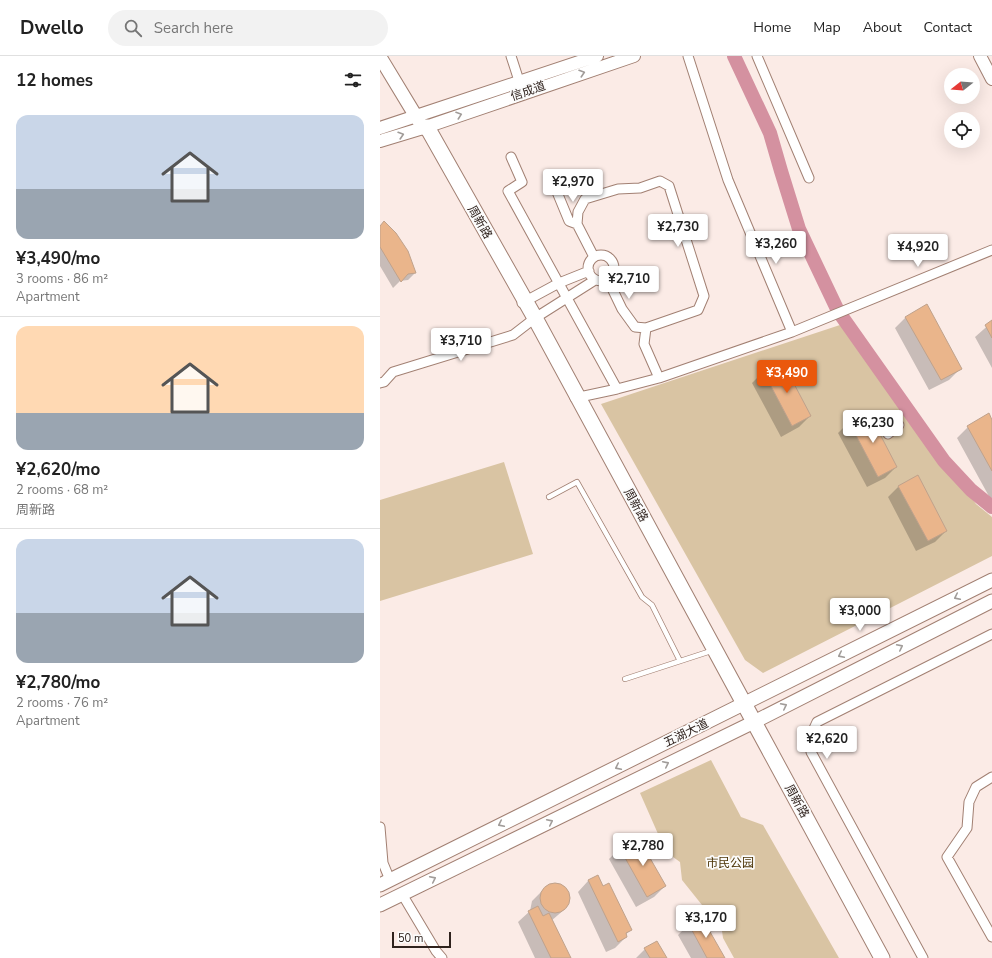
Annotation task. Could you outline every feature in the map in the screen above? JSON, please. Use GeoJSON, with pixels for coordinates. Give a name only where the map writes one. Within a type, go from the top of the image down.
{"type":"FeatureCollection","features":[{"type":"Feature","properties":{"kind":"main road","name":"周新路"},"geometry":{"type":"LineString","coordinates":[[385,56],[576,398],[742,705],[882,958]]}},
{"type":"Feature","properties":{"kind":"main road","name":"周新路"},"geometry":{"type":"LineString","coordinates":[[380,57],[421,121]]}},
{"type":"Feature","properties":{"kind":"main road","name":"周新路"},"geometry":{"type":"LineString","coordinates":[[576,398],[711,651],[742,705]]}},
{"type":"Feature","properties":{"kind":"main road","name":"五湖大道"},"geometry":{"type":"LineString","coordinates":[[385,882],[992,580]]}},
{"type":"Feature","properties":{"kind":"main road","name":"五湖大道"},"geometry":{"type":"LineString","coordinates":[[380,905],[752,723],[992,601]]}},
{"type":"Feature","properties":{"kind":"main road","name":"周新路"},"geometry":{"type":"LineString","coordinates":[[752,723],[876,958]]}},
{"type":"Feature","properties":{"kind":"street"},"geometry":{"type":"LineString","coordinates":[[511,56],[521,88]]}},
{"type":"Feature","properties":{"kind":"street","name":"信成道"},"geometry":{"type":"LineString","coordinates":[[521,88],[597,56]]}},
{"type":"Feature","properties":{"kind":"street","name":"信成道"},"geometry":{"type":"LineString","coordinates":[[421,121],[521,88],[634,56]]}},
{"type":"Feature","properties":{"kind":"street"},"geometry":{"type":"LineString","coordinates":[[688,56],[728,180],[792,332]]}},
{"type":"Feature","properties":{"kind":"street"},"geometry":{"type":"LineString","coordinates":[[756,56],[809,178]]}},
{"type":"Feature","properties":{"kind":"street"},"geometry":{"type":"LineString","coordinates":[[980,56],[992,79]]}},
{"type":"Feature","properties":{"kind":"street"},"geometry":{"type":"LineString","coordinates":[[380,128],[421,121]]}},
{"type":"Feature","properties":{"kind":"street"},"geometry":{"type":"LineString","coordinates":[[380,141],[421,121]]}},
{"type":"Feature","properties":{"kind":"street"},"geometry":{"type":"LineString","coordinates":[[511,157],[522,182],[508,191],[617,389]]}},
{"type":"Feature","properties":{"kind":"street"},"geometry":{"type":"LineString","coordinates":[[594,258],[577,224],[578,212],[585,199],[618,189],[640,188],[660,181],[669,186],[704,296],[698,310],[646,328],[635,327],[622,309],[608,280]]}},
{"type":"Feature","properties":{"kind":"street"},"geometry":{"type":"LineString","coordinates":[[557,192],[569,221],[577,224]]}},
{"type":"Feature","properties":{"kind":"street"},"geometry":{"type":"LineString","coordinates":[[576,398],[659,378],[792,332],[851,306],[992,250]]}},
{"type":"Feature","properties":{"kind":"street"},"geometry":{"type":"LineString","coordinates":[[598,256],[609,257],[614,263],[613,274],[608,280],[602,282],[595,280],[590,274],[589,263],[594,258],[598,256]]}},
{"type":"Feature","properties":{"kind":"street"},"geometry":{"type":"LineString","coordinates":[[523,302],[559,283],[589,271]]}},
{"type":"Feature","properties":{"kind":"street"},"geometry":{"type":"LineString","coordinates":[[380,383],[384,382],[394,372],[513,335],[533,320],[595,280]]}},
{"type":"Feature","properties":{"kind":"street"},"geometry":{"type":"LineString","coordinates":[[646,328],[644,344],[659,378]]}},
{"type":"Feature","properties":{"kind":"street"},"geometry":{"type":"LineString","coordinates":[[888,434],[899,425]]}},
{"type":"Feature","properties":{"kind":"street"},"geometry":{"type":"LineString","coordinates":[[923,958],[811,752],[811,735],[817,722],[992,634]]}},
{"type":"Feature","properties":{"kind":"street"},"geometry":{"type":"LineString","coordinates":[[992,776],[976,787],[969,802],[967,828],[947,858],[992,937]]}},
{"type":"Feature","properties":{"kind":"street"},"geometry":{"type":"LineString","coordinates":[[380,827],[385,882]]}},
{"type":"Feature","properties":{"kind":"street"},"geometry":{"type":"LineString","coordinates":[[400,895],[436,958]]}},
{"type":"Feature","properties":{"kind":"street"},"geometry":{"type":"LineString","coordinates":[[400,895],[442,958]]}},
{"type":"Feature","properties":{"kind":"lane"},"geometry":{"type":"LineString","coordinates":[[550,497],[577,482],[642,597],[652,605],[680,661]]}},
{"type":"Feature","properties":{"kind":"lane"},"geometry":{"type":"LineString","coordinates":[[625,679],[711,651]]}},
{"type":"Feature","properties":{"kind":"green space"},"geometry":{"type":"Polygon","coordinates":[[[846,323],[976,504],[992,517],[992,556],[763,673],[745,660],[601,404],[846,323]]]}},
{"type":"Feature","properties":{"kind":"green space"},"geometry":{"type":"Polygon","coordinates":[[[504,462],[533,554],[380,601],[380,500],[504,462]]]}},
{"type":"Feature","properties":{"kind":"green space","name":"市民公园"},"geometry":{"type":"Polygon","coordinates":[[[711,760],[741,817],[763,825],[839,958],[734,958],[723,938],[721,924],[706,910],[682,880],[680,862],[666,852],[640,793],[711,760]]]}},
{"type":"Feature","properties":{"kind":"building"},"geometry":{"type":"Polygon","coordinates":[[[384,221],[396,233],[408,251],[416,273],[408,274],[401,282],[380,247],[380,226],[384,221]]]}},
{"type":"Feature","properties":{"kind":"building"},"geometry":{"type":"Polygon","coordinates":[[[927,304],[962,369],[941,380],[905,317],[927,304]]]}},
{"type":"Feature","properties":{"kind":"building"},"geometry":{"type":"Polygon","coordinates":[[[992,320],[992,338],[985,325],[992,320]]]}},
{"type":"Feature","properties":{"kind":"building"},"geometry":{"type":"Polygon","coordinates":[[[782,361],[811,416],[792,426],[763,371],[782,361]]]}},
{"type":"Feature","properties":{"kind":"building"},"geometry":{"type":"Polygon","coordinates":[[[868,411],[897,467],[878,477],[849,422],[868,411]]]}},
{"type":"Feature","properties":{"kind":"building"},"geometry":{"type":"Polygon","coordinates":[[[989,413],[992,420],[992,471],[967,426],[989,413]]]}},
{"type":"Feature","properties":{"kind":"building"},"geometry":{"type":"Polygon","coordinates":[[[918,475],[947,531],[928,541],[898,486],[918,475]]]}},
{"type":"Feature","properties":{"kind":"building"},"geometry":{"type":"Polygon","coordinates":[[[638,837],[666,886],[647,897],[619,847],[638,837]]]}},
{"type":"Feature","properties":{"kind":"building"},"geometry":{"type":"Polygon","coordinates":[[[598,875],[603,886],[609,883],[632,930],[626,933],[627,937],[618,942],[588,880],[598,875]]]}},
{"type":"Feature","properties":{"kind":"building"},"geometry":{"type":"Polygon","coordinates":[[[555,883],[566,887],[570,898],[566,909],[555,913],[544,909],[540,898],[544,887],[555,883]]]}},
{"type":"Feature","properties":{"kind":"building"},"geometry":{"type":"Polygon","coordinates":[[[538,906],[543,916],[549,913],[571,958],[551,958],[528,911],[538,906]]]}},
{"type":"Feature","properties":{"kind":"building"},"geometry":{"type":"Polygon","coordinates":[[[701,916],[725,958],[707,958],[688,923],[701,916]]]}},
{"type":"Feature","properties":{"kind":"building"},"geometry":{"type":"Polygon","coordinates":[[[657,941],[667,958],[650,958],[644,948],[657,941]]]}},
{"type":"Feature","properties":{"kind":"waterway"},"geometry":{"type":"LineString","coordinates":[[734,56],[770,133],[799,229],[838,311],[944,461],[971,490],[992,507]]}}]}
